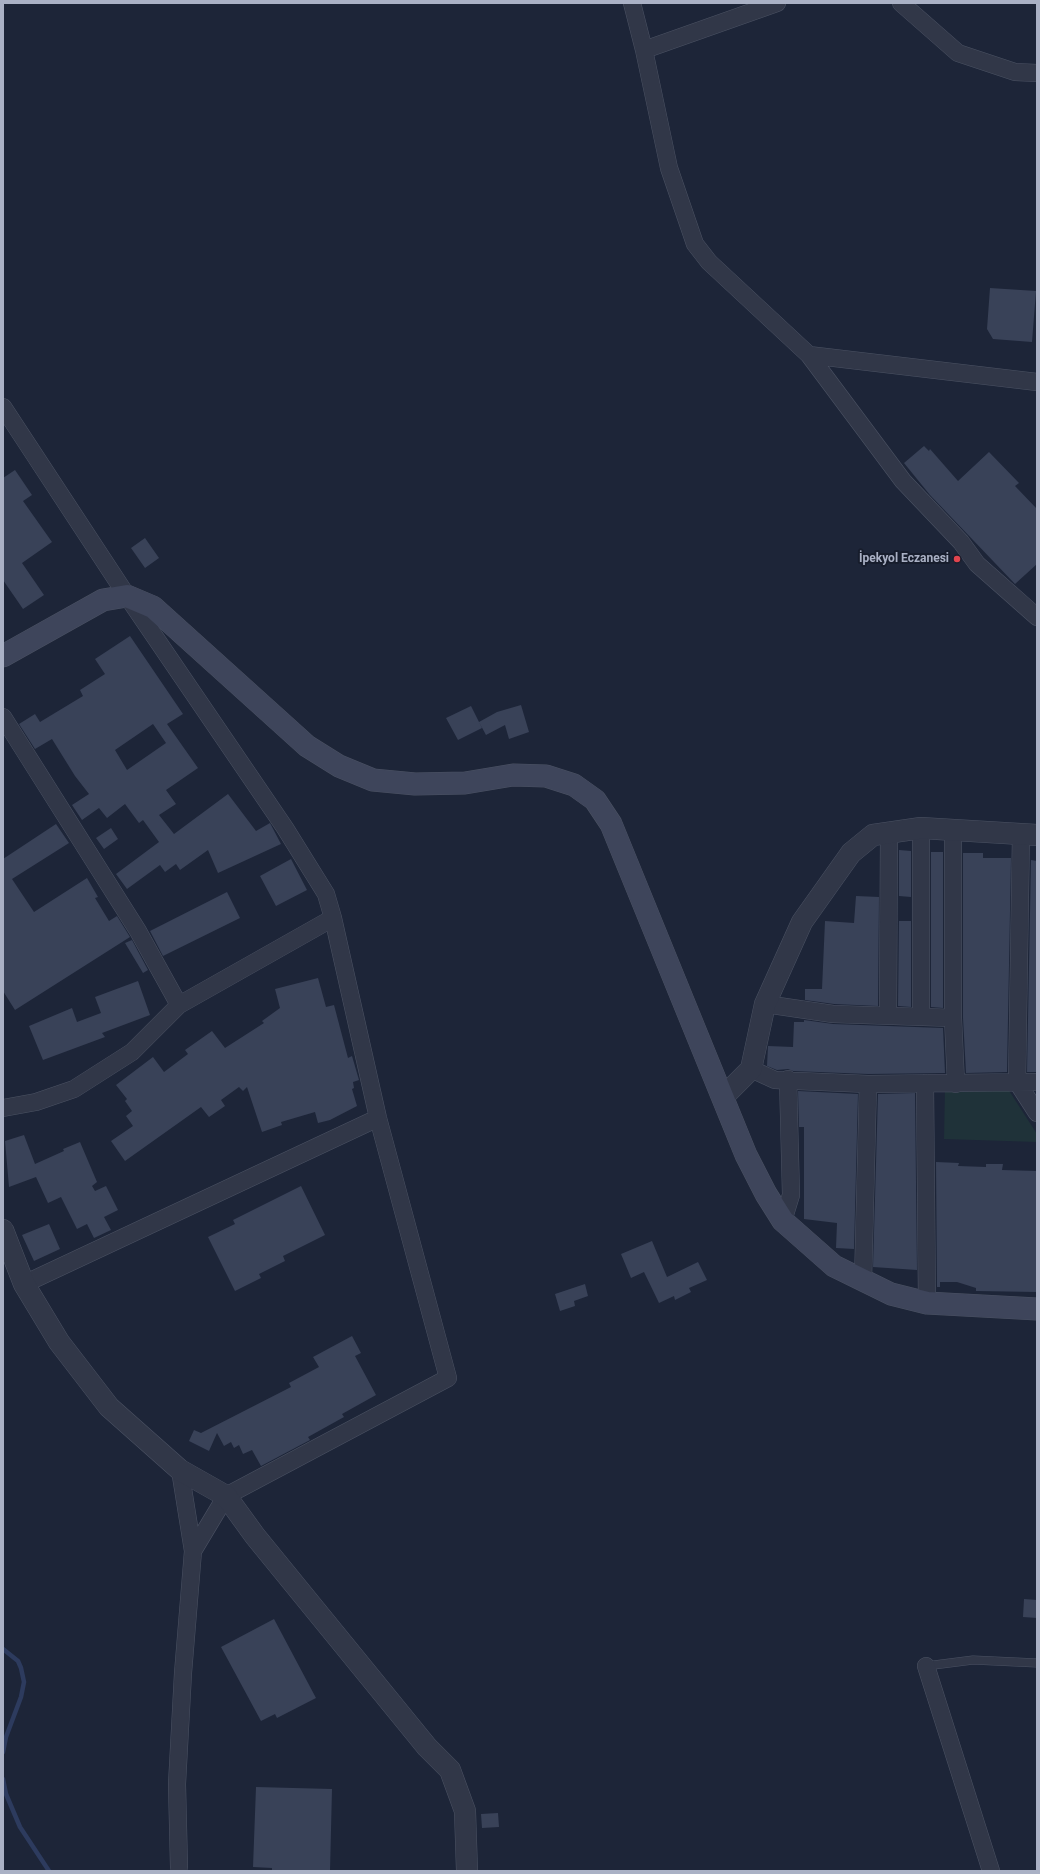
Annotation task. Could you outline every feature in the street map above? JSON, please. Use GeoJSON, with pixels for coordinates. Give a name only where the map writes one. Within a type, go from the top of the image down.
{"type":"FeatureCollection","features":[{"type":"Feature","properties":{"kind":"main road"},"geometry":{"type":"LineString","coordinates":[[3,656],[103,600],[126,596],[153,606],[307,746],[339,766],[373,780],[416,784],[465,783],[513,775],[546,776],[574,785],[595,800],[610,824],[746,1155],[766,1194],[783,1221],[834,1266],[891,1294],[927,1303],[1037,1309]]}},
{"type":"Feature","properties":{"kind":"street"},"geometry":{"type":"LineString","coordinates":[[632,3],[644,50],[669,168],[695,244],[709,262],[809,355],[903,481],[961,542],[977,564],[1037,617]]}},
{"type":"Feature","properties":{"kind":"street"},"geometry":{"type":"LineString","coordinates":[[644,50],[777,3]]}},
{"type":"Feature","properties":{"kind":"street"},"geometry":{"type":"LineString","coordinates":[[901,3],[958,52],[1015,72],[1037,73]]}},
{"type":"Feature","properties":{"kind":"street"},"geometry":{"type":"LineString","coordinates":[[809,355],[1037,382]]}},
{"type":"Feature","properties":{"kind":"street"},"geometry":{"type":"LineString","coordinates":[[3,408],[126,596],[285,828],[326,894],[333,918],[378,1118],[448,1378],[226,1496],[193,1551]]}},
{"type":"Feature","properties":{"kind":"street"},"geometry":{"type":"LineString","coordinates":[[3,717],[138,931],[179,1005]]}},
{"type":"Feature","properties":{"kind":"street"},"geometry":{"type":"LineString","coordinates":[[723,1098],[751,1069],[766,1004],[802,922],[851,853],[873,835],[921,828],[1029,835],[1017,1082],[1037,1113]]}},
{"type":"Feature","properties":{"kind":"street"},"geometry":{"type":"LineString","coordinates":[[921,828],[921,1017]]}},
{"type":"Feature","properties":{"kind":"street"},"geometry":{"type":"LineString","coordinates":[[953,830],[953,1018],[956,1084]]}},
{"type":"Feature","properties":{"kind":"street"},"geometry":{"type":"LineString","coordinates":[[888,1014],[889,833]]}},
{"type":"Feature","properties":{"kind":"street"},"geometry":{"type":"LineString","coordinates":[[3,1108],[36,1102],[74,1089],[132,1052],[179,1005],[333,918]]}},
{"type":"Feature","properties":{"kind":"street"},"geometry":{"type":"LineString","coordinates":[[766,1004],[833,1014],[888,1014],[953,1018]]}},
{"type":"Feature","properties":{"kind":"street"},"geometry":{"type":"LineString","coordinates":[[751,1069],[775,1080],[868,1084],[1037,1082]]}},
{"type":"Feature","properties":{"kind":"street"},"geometry":{"type":"LineString","coordinates":[[783,1221],[791,1195],[788,1080]]}},
{"type":"Feature","properties":{"kind":"street"},"geometry":{"type":"LineString","coordinates":[[925,1083],[927,1303]]}},
{"type":"Feature","properties":{"kind":"street"},"geometry":{"type":"LineString","coordinates":[[863,1281],[868,1084]]}},
{"type":"Feature","properties":{"kind":"street"},"geometry":{"type":"LineString","coordinates":[[24,1284],[378,1118]]}},
{"type":"Feature","properties":{"kind":"street"},"geometry":{"type":"LineString","coordinates":[[3,1230],[24,1284],[59,1342],[109,1407],[180,1470],[226,1496],[255,1536],[427,1747],[450,1770],[465,1811],[467,1871]]}},
{"type":"Feature","properties":{"kind":"street"},"geometry":{"type":"LineString","coordinates":[[179,1867],[177,1784],[183,1673],[193,1551],[180,1470]]}},
{"type":"Feature","properties":{"kind":"street"},"geometry":{"type":"LineString","coordinates":[[926,1666],[991,1871]]}},
{"type":"Feature","properties":{"kind":"lane"},"geometry":{"type":"LineString","coordinates":[[926,1666],[973,1660],[1037,1663]]}},
{"type":"Feature","properties":{"kind":"shaded area"},"geometry":{"type":"Polygon","coordinates":[[[945,1086],[1008,1089],[1037,1134],[1037,1142],[944,1139],[945,1086]]]}},
{"type":"Feature","properties":{"kind":"building"},"geometry":{"type":"Polygon","coordinates":[[[990,288],[1036,291],[1032,342],[993,339],[987,329],[990,288]]]}},
{"type":"Feature","properties":{"kind":"building"},"geometry":{"type":"Polygon","coordinates":[[[924,446],[929,451],[930,449],[958,481],[989,452],[1019,483],[1015,486],[1037,509],[1037,564],[1015,584],[930,495],[904,463],[924,446]]]}},
{"type":"Feature","properties":{"kind":"building"},"geometry":{"type":"Polygon","coordinates":[[[15,470],[32,495],[23,501],[52,542],[22,563],[44,595],[23,609],[3,580],[3,478],[15,470]]]}},
{"type":"Feature","properties":{"kind":"building"},"geometry":{"type":"Polygon","coordinates":[[[145,538],[159,558],[145,568],[131,548],[145,538]]]}},
{"type":"Feature","properties":{"kind":"building"},"geometry":{"type":"Polygon","coordinates":[[[130,636],[183,714],[167,724],[198,768],[166,790],[176,804],[159,815],[174,834],[228,794],[256,831],[270,823],[281,844],[218,873],[208,850],[180,870],[176,864],[165,872],[160,865],[127,889],[116,874],[159,842],[143,820],[139,823],[125,804],[107,818],[99,808],[82,820],[72,805],[89,794],[75,776],[52,739],[35,749],[19,724],[35,714],[40,722],[83,696],[80,690],[105,674],[95,659],[130,636]],[[153,724],[115,750],[127,770],[166,743],[153,724]]]}},
{"type":"Feature","properties":{"kind":"building"},"geometry":{"type":"Polygon","coordinates":[[[521,705],[529,732],[509,739],[505,725],[486,735],[479,722],[497,712],[521,705]]]}},
{"type":"Feature","properties":{"kind":"building"},"geometry":{"type":"Polygon","coordinates":[[[471,706],[482,728],[458,740],[446,718],[471,706]]]}},
{"type":"Feature","properties":{"kind":"building"},"geometry":{"type":"Polygon","coordinates":[[[56,824],[69,843],[12,879],[34,912],[87,878],[98,897],[95,898],[109,921],[117,916],[130,937],[15,1010],[3,991],[3,859],[56,824]]]}},
{"type":"Feature","properties":{"kind":"building"},"geometry":{"type":"Polygon","coordinates":[[[111,828],[118,839],[104,849],[96,838],[111,828]]]}},
{"type":"Feature","properties":{"kind":"building"},"geometry":{"type":"Polygon","coordinates":[[[899,850],[911,851],[911,897],[899,896],[899,850]]]}},
{"type":"Feature","properties":{"kind":"building"},"geometry":{"type":"Polygon","coordinates":[[[931,852],[943,852],[943,1008],[931,1007],[931,852]]]}},
{"type":"Feature","properties":{"kind":"building"},"geometry":{"type":"Polygon","coordinates":[[[963,853],[983,853],[983,858],[1011,858],[1007,1072],[966,1073],[963,1018],[963,853]]]}},
{"type":"Feature","properties":{"kind":"building"},"geometry":{"type":"Polygon","coordinates":[[[291,859],[307,890],[276,906],[260,876],[291,859]]]}},
{"type":"Feature","properties":{"kind":"building"},"geometry":{"type":"Polygon","coordinates":[[[1031,860],[1037,861],[1037,1072],[1027,1072],[1031,860]]]}},
{"type":"Feature","properties":{"kind":"building"},"geometry":{"type":"Polygon","coordinates":[[[227,892],[240,918],[163,956],[150,931],[227,892]]]}},
{"type":"Feature","properties":{"kind":"building"},"geometry":{"type":"Polygon","coordinates":[[[856,896],[879,897],[878,1006],[834,1004],[805,1000],[805,989],[822,989],[825,921],[854,923],[856,896]]]}},
{"type":"Feature","properties":{"kind":"building"},"geometry":{"type":"Polygon","coordinates":[[[899,921],[911,921],[911,1007],[898,1006],[899,921]]]}},
{"type":"Feature","properties":{"kind":"building"},"geometry":{"type":"Polygon","coordinates":[[[132,940],[148,970],[143,973],[125,943],[132,940]]]}},
{"type":"Feature","properties":{"kind":"building"},"geometry":{"type":"Polygon","coordinates":[[[318,978],[326,1007],[334,1005],[348,1058],[352,1056],[359,1080],[353,1082],[354,1088],[352,1089],[357,1106],[330,1120],[318,1123],[315,1112],[281,1122],[282,1125],[262,1132],[247,1087],[243,1091],[239,1087],[221,1100],[225,1106],[209,1117],[201,1107],[125,1161],[111,1141],[133,1126],[126,1116],[132,1111],[125,1101],[127,1099],[116,1085],[153,1057],[164,1072],[188,1054],[185,1050],[212,1031],[225,1048],[264,1023],[262,1021],[280,1008],[275,989],[318,978]]]}},
{"type":"Feature","properties":{"kind":"building"},"geometry":{"type":"Polygon","coordinates":[[[138,981],[150,1015],[102,1033],[105,1037],[43,1060],[29,1026],[72,1008],[77,1022],[101,1013],[95,997],[138,981]]]}},
{"type":"Feature","properties":{"kind":"building"},"geometry":{"type":"Polygon","coordinates":[[[804,1020],[833,1024],[943,1028],[945,1073],[868,1074],[793,1071],[788,1069],[777,1070],[767,1066],[768,1046],[793,1047],[794,1022],[804,1022],[804,1020]]]}},
{"type":"Feature","properties":{"kind":"building"},"geometry":{"type":"Polygon","coordinates":[[[798,1091],[858,1094],[854,1249],[836,1248],[837,1223],[804,1219],[804,1127],[799,1127],[798,1091]]]}},
{"type":"Feature","properties":{"kind":"building"},"geometry":{"type":"Polygon","coordinates":[[[915,1093],[917,1270],[873,1267],[878,1094],[915,1093]]]}},
{"type":"Feature","properties":{"kind":"building"},"geometry":{"type":"Polygon","coordinates":[[[24,1135],[35,1164],[80,1142],[97,1182],[92,1186],[95,1191],[106,1186],[118,1210],[104,1217],[111,1230],[94,1238],[87,1224],[77,1229],[61,1197],[48,1203],[36,1177],[9,1187],[5,1141],[24,1135]]]}},
{"type":"Feature","properties":{"kind":"building"},"geometry":{"type":"Polygon","coordinates":[[[936,1162],[959,1163],[958,1166],[986,1167],[986,1164],[1003,1164],[1002,1170],[1037,1171],[1037,1292],[976,1291],[976,1288],[957,1282],[940,1282],[940,1287],[937,1287],[936,1162]]]}},
{"type":"Feature","properties":{"kind":"building"},"geometry":{"type":"Polygon","coordinates":[[[301,1186],[325,1235],[283,1256],[285,1261],[259,1274],[261,1278],[235,1291],[208,1237],[235,1224],[233,1220],[301,1186]]]}},
{"type":"Feature","properties":{"kind":"building"},"geometry":{"type":"Polygon","coordinates":[[[49,1224],[60,1249],[34,1261],[22,1235],[49,1224]]]}},
{"type":"Feature","properties":{"kind":"building"},"geometry":{"type":"Polygon","coordinates":[[[652,1241],[667,1277],[698,1262],[707,1280],[689,1288],[691,1292],[675,1300],[674,1296],[659,1303],[644,1272],[631,1278],[621,1254],[652,1241]]]}},
{"type":"Feature","properties":{"kind":"building"},"geometry":{"type":"Polygon","coordinates":[[[585,1284],[588,1296],[574,1301],[575,1306],[560,1311],[555,1294],[585,1284]]]}},
{"type":"Feature","properties":{"kind":"building"},"geometry":{"type":"Polygon","coordinates":[[[352,1336],[361,1353],[355,1356],[376,1395],[342,1414],[344,1417],[308,1437],[310,1440],[261,1466],[252,1450],[243,1454],[239,1445],[234,1448],[231,1442],[224,1446],[217,1433],[209,1451],[189,1441],[194,1430],[201,1433],[291,1387],[289,1383],[319,1367],[313,1357],[352,1336]]]}},
{"type":"Feature","properties":{"kind":"building"},"geometry":{"type":"Polygon","coordinates":[[[1024,1599],[1037,1600],[1037,1618],[1023,1617],[1024,1599]]]}},
{"type":"Feature","properties":{"kind":"building"},"geometry":{"type":"Polygon","coordinates":[[[274,1619],[316,1698],[277,1718],[275,1714],[261,1721],[221,1647],[274,1619]]]}},
{"type":"Feature","properties":{"kind":"building"},"geometry":{"type":"Polygon","coordinates":[[[256,1787],[332,1789],[330,1871],[272,1871],[272,1868],[253,1867],[256,1787]]]}},
{"type":"Feature","properties":{"kind":"building"},"geometry":{"type":"Polygon","coordinates":[[[498,1813],[499,1827],[482,1828],[481,1814],[498,1813]]]}},
{"type":"Feature","properties":{"kind":"waterway"},"geometry":{"type":"LineString","coordinates":[[3,1649],[18,1661],[24,1682],[21,1697],[6,1737],[3,1752]]}},
{"type":"Feature","properties":{"kind":"waterway"},"geometry":{"type":"LineString","coordinates":[[3,1779],[6,1794],[20,1827],[49,1871]]}},
{"type":"Feature","properties":{"kind":"place","name":"İpekyol Eczanesi"},"geometry":{"type":"Point","coordinates":[957,559]}}]}
